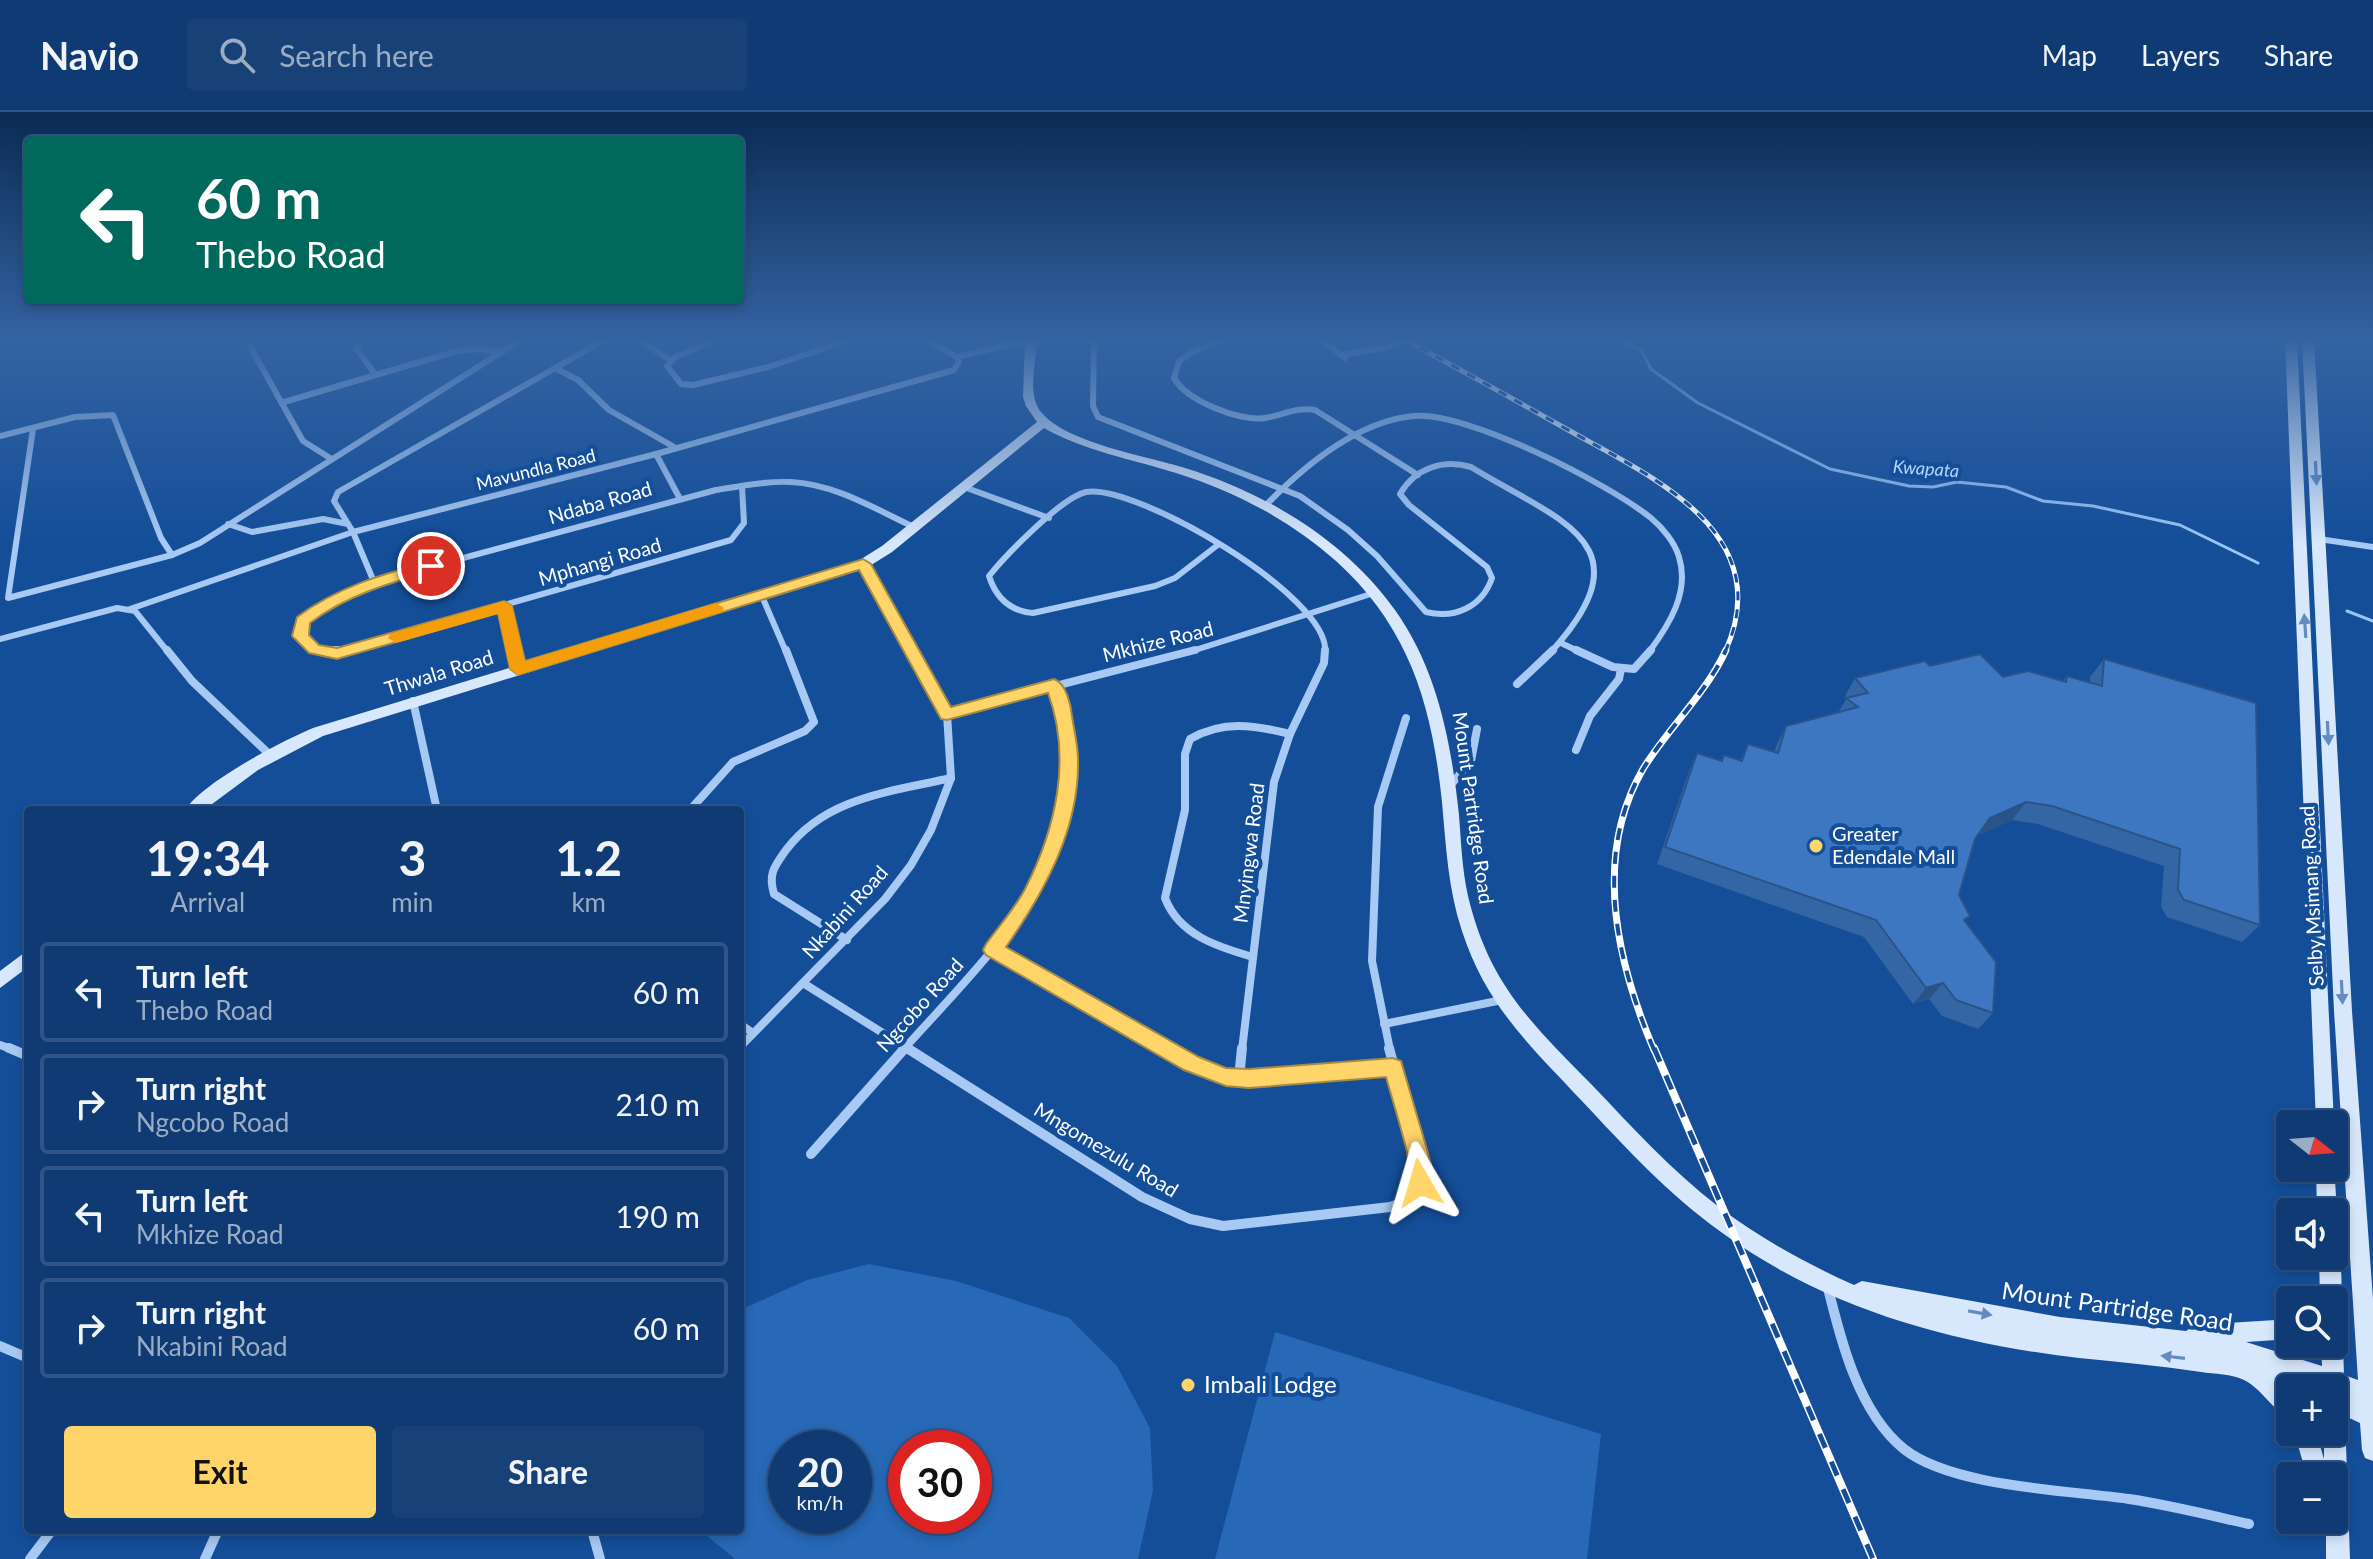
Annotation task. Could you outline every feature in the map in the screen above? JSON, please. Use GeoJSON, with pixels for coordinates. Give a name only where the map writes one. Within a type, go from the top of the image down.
{"type":"FeatureCollection","features":[{"type":"Feature","properties":{"kind":"street"},"geometry":{"type":"LineString","coordinates":[[286,407],[303,441],[330,458]]}},
{"type":"Feature","properties":{"kind":"street"},"geometry":{"type":"LineString","coordinates":[[33,429],[4,599],[172,555],[200,543],[414,407]]}},
{"type":"Feature","properties":{"kind":"street"},"geometry":{"type":"LineString","coordinates":[[374,582],[353,532],[334,501],[338,492],[490,407]]}},
{"type":"Feature","properties":{"kind":"street"},"geometry":{"type":"LineString","coordinates":[[605,407],[676,448]]}},
{"type":"Feature","properties":{"kind":"street","name":"Mavundla Road"},"geometry":{"type":"LineString","coordinates":[[0,639],[117,608],[130,609],[353,532],[827,407]]}},
{"type":"Feature","properties":{"kind":"street"},"geometry":{"type":"LineString","coordinates":[[1034,407],[1043,423]]}},
{"type":"Feature","properties":{"kind":"street"},"geometry":{"type":"LineString","coordinates":[[1093,407],[1098,417],[1123,429],[1300,496],[1348,530],[1377,556],[1421,609],[1433,615],[1449,616],[1478,600],[1490,586],[1491,572],[1402,498],[1401,490],[1418,475],[1442,463],[1462,463],[1581,534],[1593,551],[1596,575],[1590,597],[1561,643],[1517,684]]}},
{"type":"Feature","properties":{"kind":"street"},"geometry":{"type":"LineString","coordinates":[[1223,407],[1255,418],[1295,408],[1310,409],[1418,475]]}},
{"type":"Feature","properties":{"kind":"street","name":"Selby Msimang Road"},"geometry":{"type":"LineString","coordinates":[[2294,407],[2324,1110]]}},
{"type":"Feature","properties":{"kind":"street","name":"Selby Msimang Road"},"geometry":{"type":"LineString","coordinates":[[2312,407],[2343,1011],[2373,1450]]}},
{"type":"Feature","properties":{"kind":"street"},"geometry":{"type":"LineString","coordinates":[[0,436],[104,413],[113,415],[161,538],[172,555]]}},
{"type":"Feature","properties":{"kind":"street"},"geometry":{"type":"LineString","coordinates":[[1266,505],[1310,463],[1357,437],[1408,417],[1434,415],[1451,419],[1504,440],[1634,507],[1667,531],[1681,561],[1680,596],[1673,622],[1634,669],[1621,669],[1561,643]]}},
{"type":"Feature","properties":{"kind":"street","name":"Thwala Road"},"geometry":{"type":"LineString","coordinates":[[198,806],[269,754],[318,732],[863,564],[1043,423]]}},
{"type":"Feature","properties":{"kind":"street","name":"Mount Partridge Road"},"geometry":{"type":"LineString","coordinates":[[1043,423],[1054,430],[1118,453],[1185,471],[1266,505],[1314,536],[1347,563],[1374,593],[1409,643],[1424,673],[1437,713],[1459,892],[1486,973],[1502,1000],[1626,1135],[1684,1190],[1752,1242],[1871,1302],[1901,1312],[1991,1335],[2172,1357],[2248,1370],[2276,1379]]}},
{"type":"Feature","properties":{"kind":"street"},"geometry":{"type":"LineString","coordinates":[[656,454],[679,497]]}},
{"type":"Feature","properties":{"kind":"street","name":"Ndaba Road"},"geometry":{"type":"LineString","coordinates":[[302,621],[322,606],[374,582],[679,497],[742,486],[805,483],[914,527]]}},
{"type":"Feature","properties":{"kind":"street","name":"Mphangi Road"},"geometry":{"type":"LineString","coordinates":[[302,621],[300,636],[307,644],[325,653],[337,654],[731,540],[742,533],[747,521],[742,486]]}},
{"type":"Feature","properties":{"kind":"street"},"geometry":{"type":"LineString","coordinates":[[964,487],[1049,518],[989,576],[990,583],[1013,611],[1033,613],[1155,586],[1175,578],[1219,544]]}},
{"type":"Feature","properties":{"kind":"street","name":"Mnyingwa Road"},"geometry":{"type":"LineString","coordinates":[[1049,518],[1078,494],[1090,491],[1114,495],[1161,514],[1219,544],[1265,574],[1321,634],[1328,653],[1290,734],[1274,782],[1239,1078]]}},
{"type":"Feature","properties":{"kind":"street"},"geometry":{"type":"LineString","coordinates":[[228,524],[252,532],[323,519],[348,524]]}},
{"type":"Feature","properties":{"kind":"street"},"geometry":{"type":"LineString","coordinates":[[2319,539],[2373,547]]}},
{"type":"Feature","properties":{"kind":"street","name":"Nkabini Road"},"geometry":{"type":"LineString","coordinates":[[744,1043],[885,899],[911,865],[931,830],[951,778],[947,714],[863,564]]}},
{"type":"Feature","properties":{"kind":"street","name":"Mkhize Road"},"geometry":{"type":"LineString","coordinates":[[947,714],[1185,653],[1374,593]]}},
{"type":"Feature","properties":{"kind":"street"},"geometry":{"type":"LineString","coordinates":[[694,806],[733,762],[805,731],[814,722],[809,703],[761,594]]}},
{"type":"Feature","properties":{"kind":"street"},"geometry":{"type":"LineString","coordinates":[[504,606],[518,669]]}},
{"type":"Feature","properties":{"kind":"street"},"geometry":{"type":"LineString","coordinates":[[130,609],[139,614],[192,681],[269,754]]}},
{"type":"Feature","properties":{"kind":"street"},"geometry":{"type":"LineString","coordinates":[[1576,750],[1590,716],[1619,679],[1621,669]]}},
{"type":"Feature","properties":{"kind":"street","name":"Ngcobo Road"},"geometry":{"type":"LineString","coordinates":[[811,1154],[993,950],[1017,919],[1044,870],[1068,790],[1068,734],[1054,685]]}},
{"type":"Feature","properties":{"kind":"street"},"geometry":{"type":"LineString","coordinates":[[413,701],[436,806]]}},
{"type":"Feature","properties":{"kind":"street","name":"Mngomezulu Road"},"geometry":{"type":"LineString","coordinates":[[803,983],[1142,1197],[1190,1219],[1223,1226],[1390,1207],[1405,1202],[1415,1194],[1422,1173],[1393,1067],[1372,961],[1378,807],[1406,718]]}},
{"type":"Feature","properties":{"kind":"street"},"geometry":{"type":"LineString","coordinates":[[1253,957],[1220,946],[1178,921],[1167,908],[1165,898],[1185,810],[1185,754],[1190,739],[1219,726],[1248,724],[1290,734]]}},
{"type":"Feature","properties":{"kind":"street"},"geometry":{"type":"LineString","coordinates":[[1446,790],[1471,761],[1477,729]]}},
{"type":"Feature","properties":{"kind":"street"},"geometry":{"type":"LineString","coordinates":[[847,940],[774,894],[769,878],[772,870],[811,822],[825,814],[882,793],[951,778]]}},
{"type":"Feature","properties":{"kind":"street"},"geometry":{"type":"LineString","coordinates":[[993,950],[1210,1072],[1239,1078],[1393,1067]]}},
{"type":"Feature","properties":{"kind":"street"},"geometry":{"type":"LineString","coordinates":[[0,981],[24,960]]}},
{"type":"Feature","properties":{"kind":"street"},"geometry":{"type":"LineString","coordinates":[[1384,1024],[1502,1000]]}},
{"type":"Feature","properties":{"kind":"street"},"geometry":{"type":"LineString","coordinates":[[744,1027],[753,1033]]}},
{"type":"Feature","properties":{"kind":"street"},"geometry":{"type":"LineString","coordinates":[[0,1045],[24,1054]]}},
{"type":"Feature","properties":{"kind":"street"},"geometry":{"type":"LineString","coordinates":[[1827,1281],[1835,1320],[1878,1417],[1904,1449],[1960,1473],[2133,1500],[2249,1524]]}},
{"type":"Feature","properties":{"kind":"street","name":"Mount Partridge Road"},"geometry":{"type":"LineString","coordinates":[[1848,1290],[2060,1327],[2247,1353],[2292,1374]]}},
{"type":"Feature","properties":{"kind":"street"},"geometry":{"type":"LineString","coordinates":[[2149,1337],[2276,1330]]}},
{"type":"Feature","properties":{"kind":"street"},"geometry":{"type":"LineString","coordinates":[[0,1346],[24,1356]]}},
{"type":"Feature","properties":{"kind":"street"},"geometry":{"type":"LineString","coordinates":[[2248,1370],[2276,1395]]}},
{"type":"Feature","properties":{"kind":"street","name":"Mount Partridge Road"},"geometry":{"type":"LineString","coordinates":[[2348,1398],[2372,1406]]}},
{"type":"Feature","properties":{"kind":"street"},"geometry":{"type":"LineString","coordinates":[[2335,1446],[2338,1559]]}},
{"type":"Feature","properties":{"kind":"street"},"geometry":{"type":"LineString","coordinates":[[30,1559],[49,1534]]}},
{"type":"Feature","properties":{"kind":"street"},"geometry":{"type":"LineString","coordinates":[[205,1559],[216,1534]]}},
{"type":"Feature","properties":{"kind":"street"},"geometry":{"type":"LineString","coordinates":[[593,1534],[600,1559]]}},
{"type":"Feature","properties":{"kind":"street"},"geometry":{"type":"LineString","coordinates":[[2332,1534],[2338,1559]]}},
{"type":"Feature","properties":{"kind":"shaded area"},"geometry":{"type":"Polygon","coordinates":[[[869,1264],[956,1281],[1069,1318],[1117,1366],[1150,1428],[1153,1491],[1138,1559],[735,1559],[705,1534],[744,1534],[744,1308],[807,1280],[869,1264]]]}},
{"type":"Feature","properties":{"kind":"shaded area"},"geometry":{"type":"Polygon","coordinates":[[[1275,1332],[1601,1434],[1587,1559],[1215,1559],[1275,1332]]]}},
{"type":"Feature","properties":{"kind":"building","name":"Greater Edendale Mall"},"geometry":{"type":"Polygon","coordinates":[[[1980,654],[2003,677],[2028,671],[2066,682],[2067,676],[2102,686],[2104,659],[2256,703],[2260,925],[2184,900],[2178,890],[2180,849],[2052,806],[2026,802],[1990,818],[1975,839],[1959,895],[1970,916],[1964,920],[1996,962],[1993,1013],[1956,1000],[1943,983],[1926,988],[1876,920],[1665,847],[1697,753],[1722,761],[1724,755],[1742,761],[1748,744],[1778,753],[1786,726],[1858,707],[1846,698],[1868,693],[1855,678],[1925,661],[1930,666],[1980,654]]]}},
{"type":"Feature","properties":{"kind":"waterway","name":"Kwapata"},"geometry":{"type":"LineString","coordinates":[[1705,407],[1830,469],[1909,486],[1933,487],[1957,482],[2006,487],[2043,501],[2093,506],[2180,525],[2258,563]]}},
{"type":"Feature","properties":{"kind":"waterway","name":"Kwapata"},"geometry":{"type":"LineString","coordinates":[[2347,611],[2373,621]]}},
{"type":"Feature","properties":{"kind":"railway"},"geometry":{"type":"LineString","coordinates":[[1525,407],[1636,468],[1669,490],[1698,514],[1721,542],[1735,574],[1737,610],[1725,652]]}},
{"type":"Feature","properties":{"kind":"railway"},"geometry":{"type":"LineString","coordinates":[[1654,1050],[1641,1017],[1621,946],[1614,874],[1618,838],[1627,803],[1643,769],[1698,696],[1725,652]]}},
{"type":"Feature","properties":{"kind":"railway"},"geometry":{"type":"LineString","coordinates":[[1654,1048],[1873,1559]]}},
{"type":"Feature","properties":{"kind":"slow traffic"},"geometry":{"type":"LineString","coordinates":[[396,638],[504,606],[518,669],[716,608]]}},
{"type":"Feature","properties":{"kind":"place","name":"Greater Edendale Mall"},"geometry":{"type":"Point","coordinates":[1816,846]}},
{"type":"Feature","properties":{"kind":"place","name":"Imbali Lodge"},"geometry":{"type":"Point","coordinates":[1188,1385]}},
{"type":"Feature","properties":{"kind":"route"},"geometry":{"type":"LineString","coordinates":[[431,566],[374,582],[322,606],[302,621],[300,636],[314,649],[337,654],[504,606],[518,669],[863,564],[947,714],[1054,685],[1063,710],[1070,758],[1068,790],[1058,829],[1033,893],[993,950],[1191,1064],[1226,1077],[1393,1067],[1418,1153],[1422,1173],[1420,1183]]}}]}
